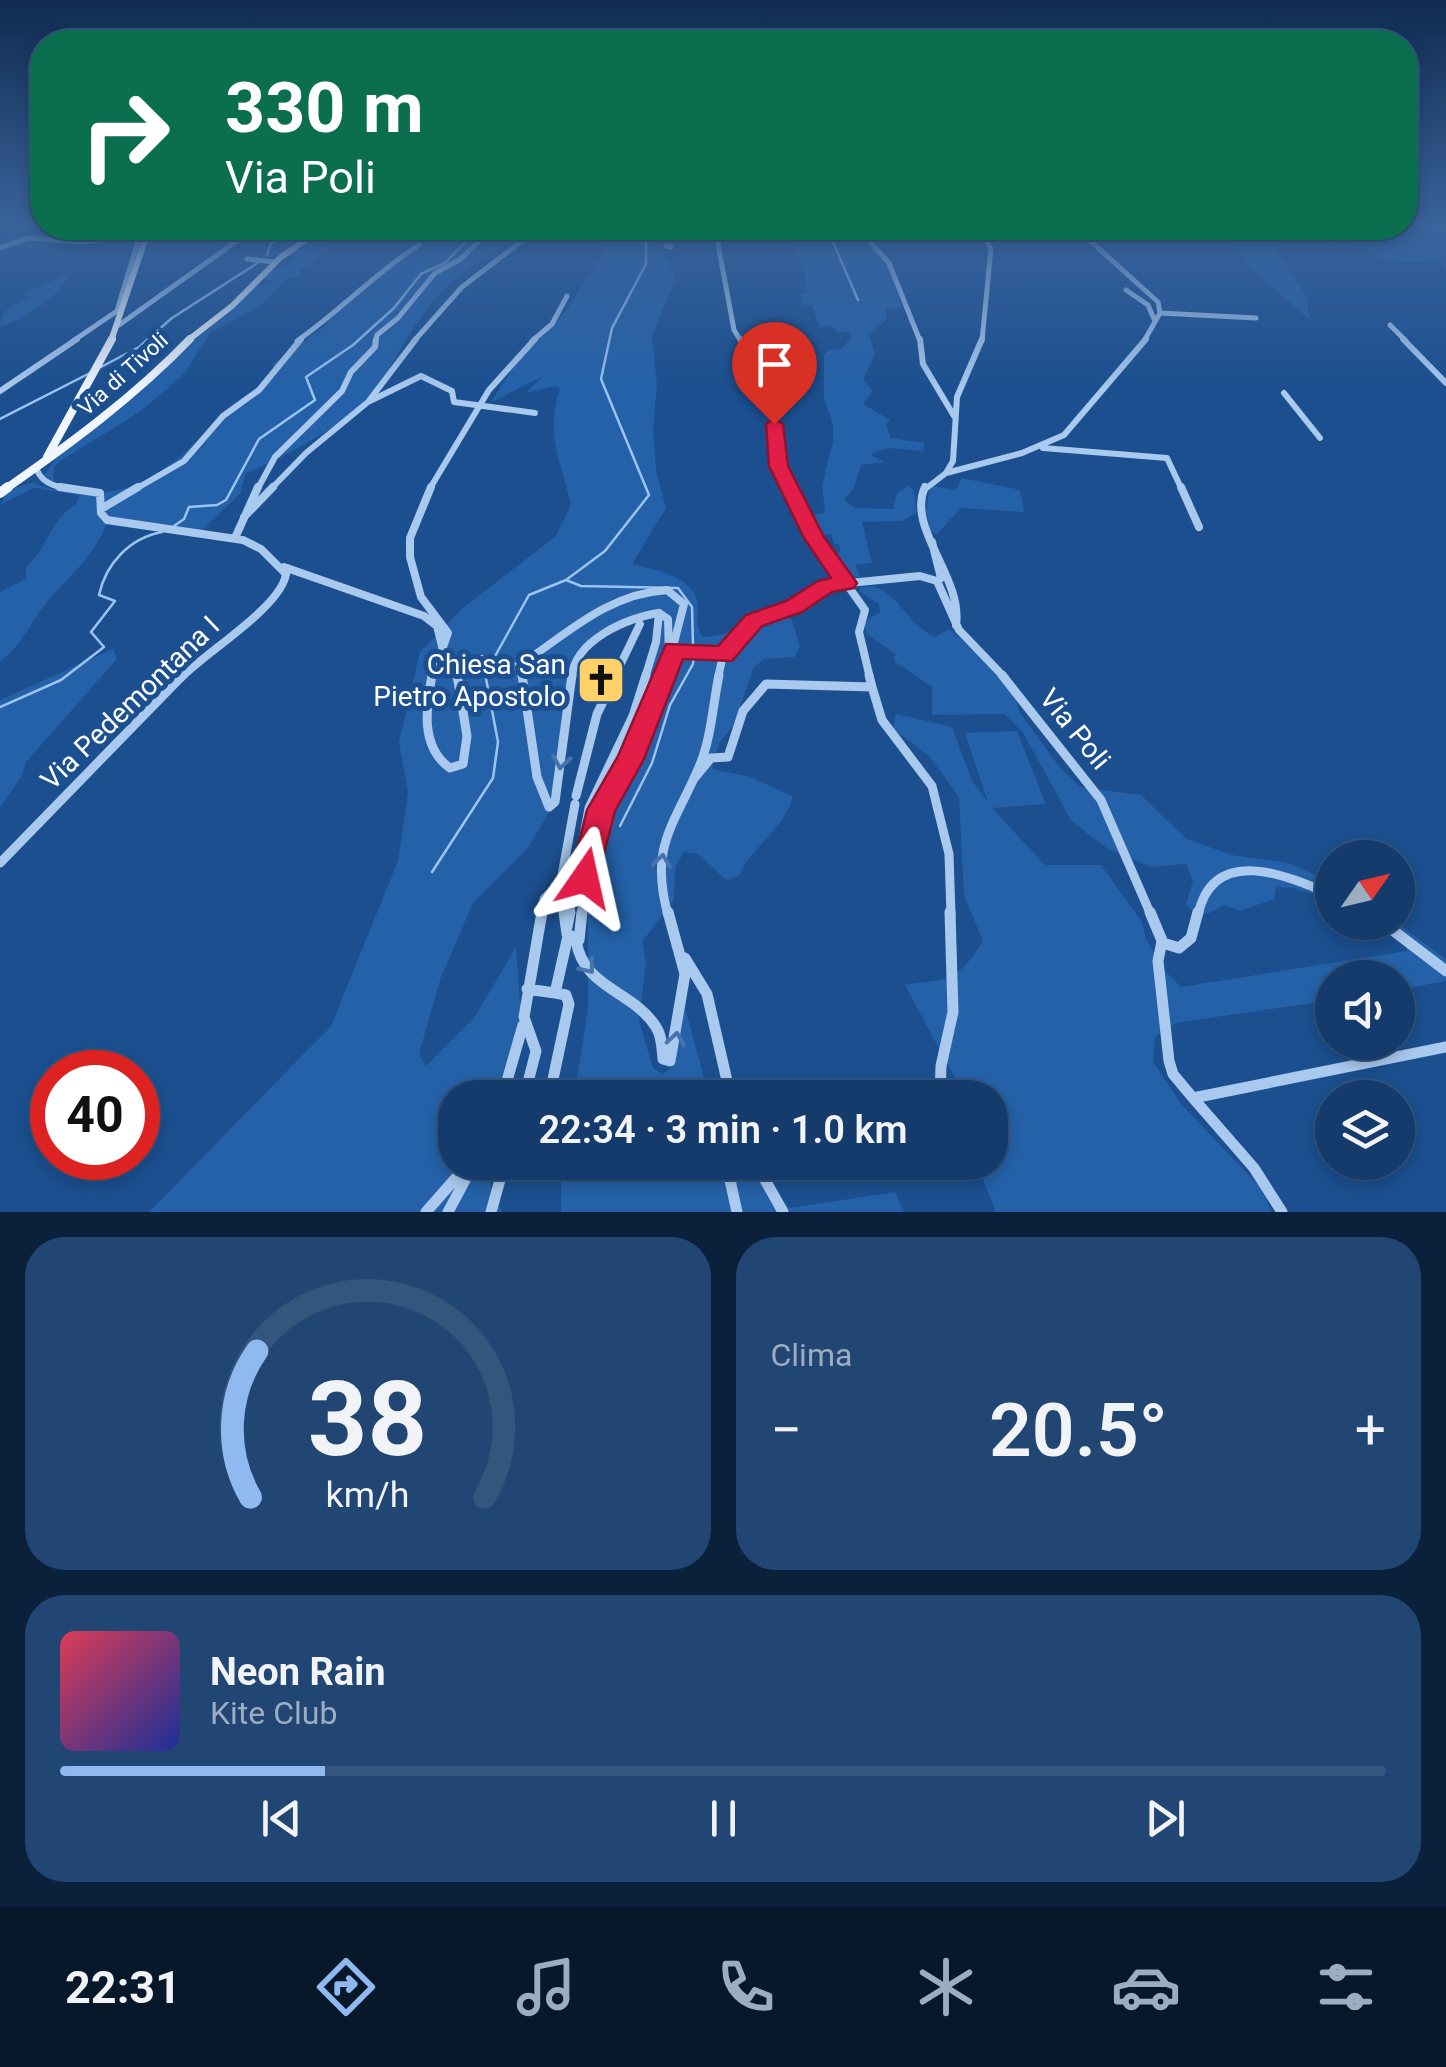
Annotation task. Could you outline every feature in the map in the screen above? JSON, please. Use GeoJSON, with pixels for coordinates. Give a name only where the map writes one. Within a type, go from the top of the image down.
{"type":"FeatureCollection","features":[{"type":"Feature","properties":{"kind":"main road"},"geometry":{"type":"LineString","coordinates":[[38,470],[63,434],[119,324],[131,279]]}},
{"type":"Feature","properties":{"kind":"main road","name":"Via di Tivoli"},"geometry":{"type":"LineString","coordinates":[[1,493],[38,470],[156,373],[195,332],[231,307],[259,279]]}},
{"type":"Feature","properties":{"kind":"street"},"geometry":{"type":"LineString","coordinates":[[0,391],[119,309],[128,279]]}},
{"type":"Feature","properties":{"kind":"street"},"geometry":{"type":"LineString","coordinates":[[119,324],[188,279]]}},
{"type":"Feature","properties":{"kind":"street"},"geometry":{"type":"LineString","coordinates":[[101,510],[184,462],[225,415],[259,390],[296,342],[330,318],[371,279]]}},
{"type":"Feature","properties":{"kind":"street"},"geometry":{"type":"LineString","coordinates":[[235,538],[275,456],[342,391],[350,372],[376,346],[378,335],[430,279]]}},
{"type":"Feature","properties":{"kind":"street"},"geometry":{"type":"LineString","coordinates":[[368,402],[418,336],[472,279]]}},
{"type":"Feature","properties":{"kind":"street"},"geometry":{"type":"LineString","coordinates":[[724,279],[734,329],[752,356],[774,420],[778,466],[814,538],[864,610],[859,632],[881,718],[932,786],[949,854],[953,1012],[941,1080]]}},
{"type":"Feature","properties":{"kind":"street"},"geometry":{"type":"LineString","coordinates":[[895,279],[918,329],[922,364],[954,416]]}},
{"type":"Feature","properties":{"kind":"street"},"geometry":{"type":"LineString","coordinates":[[946,473],[954,457],[954,416],[961,382],[981,346],[988,279]]}},
{"type":"Feature","properties":{"kind":"street"},"geometry":{"type":"LineString","coordinates":[[1132,279],[1159,303],[1160,313]]}},
{"type":"Feature","properties":{"kind":"street"},"geometry":{"type":"LineString","coordinates":[[1126,290],[1148,306],[1154,319]]}},
{"type":"Feature","properties":{"kind":"street"},"geometry":{"type":"LineString","coordinates":[[567,296],[552,327],[520,353],[476,404],[410,539],[413,576],[421,603],[448,629],[433,674],[429,724],[432,750],[446,767],[460,766],[470,751],[455,678],[467,663],[481,660],[516,666],[591,612],[656,590],[672,592],[683,602],[680,650],[670,663],[630,759],[596,823],[584,886],[581,937],[570,936]]}},
{"type":"Feature","properties":{"kind":"street"},"geometry":{"type":"LineString","coordinates":[[956,626],[954,587],[922,516],[920,495],[927,485],[946,473],[1037,448],[1064,434],[1147,338],[1160,313],[1256,318]]}},
{"type":"Feature","properties":{"kind":"street"},"geometry":{"type":"LineString","coordinates":[[1390,325],[1446,383]]}},
{"type":"Feature","properties":{"kind":"street"},"geometry":{"type":"LineString","coordinates":[[244,517],[306,453],[368,402],[420,376],[452,391],[453,402],[535,414]]}},
{"type":"Feature","properties":{"kind":"street"},"geometry":{"type":"LineString","coordinates":[[1284,392],[1320,438]]}},
{"type":"Feature","properties":{"kind":"street"},"geometry":{"type":"LineString","coordinates":[[1037,448],[1168,459],[1199,527]]}},
{"type":"Feature","properties":{"kind":"street"},"geometry":{"type":"LineString","coordinates":[[38,470],[51,485],[99,492],[101,510],[110,521],[235,538],[255,545],[291,577],[318,581],[424,616],[439,629],[442,646]]}},
{"type":"Feature","properties":{"kind":"street","name":"Via Poli"},"geometry":{"type":"LineString","coordinates":[[932,542],[941,578],[937,581],[956,626],[1005,678],[1102,800],[1162,941]]}},
{"type":"Feature","properties":{"kind":"street"},"geometry":{"type":"LineString","coordinates":[[558,892],[563,898],[562,917],[582,963],[657,1030],[662,1057],[669,1062],[685,986],[682,954],[663,894],[660,870],[667,831],[702,762],[720,655],[754,621],[794,607],[826,586],[927,576],[937,581]]}},
{"type":"Feature","properties":{"kind":"street","name":"Via Pedemontana I"},"geometry":{"type":"LineString","coordinates":[[0,863],[168,688],[205,653],[268,606],[291,577]]}},
{"type":"Feature","properties":{"kind":"street"},"geometry":{"type":"LineString","coordinates":[[516,666],[538,782],[547,806],[554,804],[570,710],[572,669],[610,628],[637,616],[659,614],[668,619],[670,663]]}},
{"type":"Feature","properties":{"kind":"street"},"geometry":{"type":"LineString","coordinates":[[555,993],[570,936],[589,807],[632,720],[657,638],[659,614]]}},
{"type":"Feature","properties":{"kind":"street"},"geometry":{"type":"LineString","coordinates":[[558,892],[582,765],[597,714],[642,622],[654,622],[657,638]]}},
{"type":"Feature","properties":{"kind":"street"},"geometry":{"type":"LineString","coordinates":[[680,650],[720,655]]}},
{"type":"Feature","properties":{"kind":"street"},"geometry":{"type":"LineString","coordinates":[[693,780],[711,758],[728,757],[743,711],[766,684],[872,687]]}},
{"type":"Feature","properties":{"kind":"street"},"geometry":{"type":"LineString","coordinates":[[1282,1212],[1258,1172],[1193,1098],[1170,1064],[1158,961],[1162,941],[1178,948],[1188,944],[1208,886],[1227,873],[1261,872],[1315,889]]}},
{"type":"Feature","properties":{"kind":"street"},"geometry":{"type":"LineString","coordinates":[[507,1080],[524,1025],[544,899],[551,892],[558,892]]}},
{"type":"Feature","properties":{"kind":"street"},"geometry":{"type":"LineString","coordinates":[[1406,940],[1446,971]]}},
{"type":"Feature","properties":{"kind":"street"},"geometry":{"type":"LineString","coordinates":[[682,954],[707,994],[727,1080]]}},
{"type":"Feature","properties":{"kind":"street"},"geometry":{"type":"LineString","coordinates":[[527,989],[566,995],[569,1002],[553,1080]]}},
{"type":"Feature","properties":{"kind":"street"},"geometry":{"type":"LineString","coordinates":[[524,1025],[535,1045],[529,1080]]}},
{"type":"Feature","properties":{"kind":"street"},"geometry":{"type":"LineString","coordinates":[[1193,1098],[1446,1047]]}},
{"type":"Feature","properties":{"kind":"street"},"geometry":{"type":"LineString","coordinates":[[534,1061],[556,1066]]}},
{"type":"Feature","properties":{"kind":"street"},"geometry":{"type":"LineString","coordinates":[[426,1212],[455,1180]]}},
{"type":"Feature","properties":{"kind":"street"},"geometry":{"type":"LineString","coordinates":[[448,1212],[463,1180]]}},
{"type":"Feature","properties":{"kind":"street"},"geometry":{"type":"LineString","coordinates":[[493,1205],[499,1180]]}},
{"type":"Feature","properties":{"kind":"street"},"geometry":{"type":"LineString","coordinates":[[730,1180],[737,1212]]}},
{"type":"Feature","properties":{"kind":"street"},"geometry":{"type":"LineString","coordinates":[[764,1180],[783,1212]]}},
{"type":"Feature","properties":{"kind":"shaded area"},"geometry":{"type":"Polygon","coordinates":[[[66,279],[49,299],[0,327],[6,311],[30,297],[23,294],[66,279]]]}},
{"type":"Feature","properties":{"kind":"shaded area"},"geometry":{"type":"Polygon","coordinates":[[[261,279],[287,279],[263,304],[210,333],[185,372],[138,413],[60,461],[54,468],[53,484],[44,475],[58,455],[84,438],[192,338],[255,287],[276,282],[261,279]]]}},
{"type":"Feature","properties":{"kind":"shaded area"},"geometry":{"type":"Polygon","coordinates":[[[376,279],[457,279],[425,312],[365,403],[315,438],[246,473],[240,494],[201,531],[108,520],[90,554],[0,662],[0,592],[26,579],[26,567],[60,518],[76,505],[79,495],[34,488],[0,505],[9,490],[33,482],[54,489],[99,493],[120,490],[155,474],[273,377],[273,364],[323,327],[344,302],[376,279]]]}},
{"type":"Feature","properties":{"kind":"shaded area"},"geometry":{"type":"Polygon","coordinates":[[[587,279],[676,279],[652,336],[657,385],[653,428],[656,470],[666,508],[632,564],[673,576],[690,588],[696,596],[698,626],[703,637],[791,618],[800,646],[795,657],[764,659],[754,667],[734,725],[719,743],[712,769],[751,777],[793,797],[788,809],[739,876],[726,880],[698,854],[684,852],[675,867],[674,899],[642,942],[646,962],[639,1021],[653,1068],[663,1074],[673,1066],[674,1036],[684,1004],[705,1080],[577,1080],[588,1008],[588,888],[612,799],[610,775],[649,682],[658,613],[606,631],[572,669],[554,804],[527,849],[473,903],[441,977],[419,1054],[426,1066],[474,1018],[516,947],[521,1017],[501,1080],[438,1080],[438,1180],[488,1180],[502,1212],[149,1212],[331,1026],[398,861],[408,793],[399,742],[420,652],[463,608],[556,536],[571,504],[554,433],[560,388],[526,393],[543,376],[490,403],[521,357],[566,311],[587,279]]]}},
{"type":"Feature","properties":{"kind":"shaded area"},"geometry":{"type":"Polygon","coordinates":[[[805,279],[892,279],[902,307],[886,310],[886,320],[869,335],[875,354],[863,380],[873,390],[863,404],[890,420],[886,424],[891,438],[924,443],[923,451],[888,448],[873,453],[885,462],[861,465],[854,488],[844,500],[854,508],[893,509],[897,493],[909,486],[914,491],[917,512],[902,521],[862,522],[872,563],[855,565],[860,577],[848,578],[831,555],[841,551],[838,544],[834,544],[831,534],[815,535],[808,515],[825,513],[822,485],[833,441],[833,424],[824,398],[824,355],[828,350],[841,349],[851,338],[849,331],[838,333],[832,326],[820,327],[812,306],[802,304],[800,294],[806,293],[805,279]]]}},
{"type":"Feature","properties":{"kind":"shaded area"},"geometry":{"type":"Polygon","coordinates":[[[1262,279],[1295,279],[1307,297],[1310,320],[1262,279]]]}},
{"type":"Feature","properties":{"kind":"shaded area"},"geometry":{"type":"Polygon","coordinates":[[[962,478],[1020,490],[1024,512],[961,508],[937,534],[931,532],[926,512],[929,491],[934,486],[956,490],[962,478]]]}},
{"type":"Feature","properties":{"kind":"shaded area"},"geometry":{"type":"Polygon","coordinates":[[[860,587],[882,590],[918,626],[936,637],[949,629],[984,660],[1016,699],[1019,711],[1058,765],[1080,787],[1141,795],[1187,839],[1232,855],[1288,863],[1315,875],[1315,895],[1276,887],[1274,899],[1240,911],[1224,905],[1196,915],[1186,904],[1193,881],[1186,864],[1151,867],[1108,849],[1071,820],[1022,731],[1005,714],[932,715],[932,687],[894,661],[895,654],[866,633],[864,622],[880,612],[879,604],[860,592],[860,587]]]}},
{"type":"Feature","properties":{"kind":"shaded area"},"geometry":{"type":"Polygon","coordinates":[[[113,649],[117,659],[26,762],[22,776],[0,807],[0,700],[113,649]]]}},
{"type":"Feature","properties":{"kind":"shaded area"},"geometry":{"type":"Polygon","coordinates":[[[896,714],[952,727],[972,781],[988,802],[965,733],[1017,731],[1046,804],[992,808],[1045,865],[1101,865],[1142,922],[1146,939],[1164,970],[1181,987],[1315,966],[1315,1003],[1176,1023],[1155,1037],[1153,1062],[1182,1105],[1260,1187],[1272,1212],[996,1212],[983,1180],[1008,1180],[1008,1080],[956,1080],[905,985],[951,976],[983,941],[964,895],[959,797],[929,756],[893,729],[896,714]]]}},
{"type":"Feature","properties":{"kind":"shaded area"},"geometry":{"type":"Polygon","coordinates":[[[1415,936],[1446,959],[1446,981],[1415,987],[1415,960],[1350,960],[1407,951],[1401,940],[1415,940],[1415,936]]]}},
{"type":"Feature","properties":{"kind":"shaded area"},"geometry":{"type":"Polygon","coordinates":[[[561,1180],[764,1180],[790,1208],[895,1192],[904,1212],[561,1212],[561,1180]]]}},
{"type":"Feature","properties":{"kind":"waterway"},"geometry":{"type":"LineString","coordinates":[[101,367],[139,347],[172,318],[233,279]]}},
{"type":"Feature","properties":{"kind":"waterway"},"geometry":{"type":"LineString","coordinates":[[174,526],[184,519],[189,507],[217,505],[226,500],[259,439],[315,400],[306,377],[353,345],[394,308],[417,279]]}},
{"type":"Feature","properties":{"kind":"waterway"},"geometry":{"type":"LineString","coordinates":[[566,580],[605,551],[649,495],[601,379],[612,328],[638,279]]}},
{"type":"Feature","properties":{"kind":"waterway"},"geometry":{"type":"LineString","coordinates":[[849,279],[858,300]]}},
{"type":"Feature","properties":{"kind":"waterway"},"geometry":{"type":"LineString","coordinates":[[0,419],[92,372]]}},
{"type":"Feature","properties":{"kind":"waterway"},"geometry":{"type":"LineString","coordinates":[[0,707],[61,680],[104,647],[91,632],[115,601],[99,595],[107,572],[130,546],[162,532]]}},
{"type":"Feature","properties":{"kind":"waterway"},"geometry":{"type":"LineString","coordinates":[[494,658],[529,595],[566,580]]}},
{"type":"Feature","properties":{"kind":"waterway"},"geometry":{"type":"LineString","coordinates":[[566,580],[581,586],[678,588],[692,607],[693,646]]}},
{"type":"Feature","properties":{"kind":"waterway"},"geometry":{"type":"LineString","coordinates":[[620,826],[652,763],[670,705],[693,664],[694,654]]}},
{"type":"Feature","properties":{"kind":"waterway"},"geometry":{"type":"LineString","coordinates":[[432,872],[493,778],[498,742],[485,673],[490,665]]}},
{"type":"Feature","properties":{"kind":"place","name":"Chiesa San Pietro Apostolo"},"geometry":{"type":"Point","coordinates":[601,680]}},
{"type":"Feature","properties":{"kind":"route"},"geometry":{"type":"LineString","coordinates":[[585,878],[601,810],[630,759],[675,650],[723,655],[754,621],[794,607],[826,586],[846,583],[814,538],[778,466],[774,424]]}}]}
